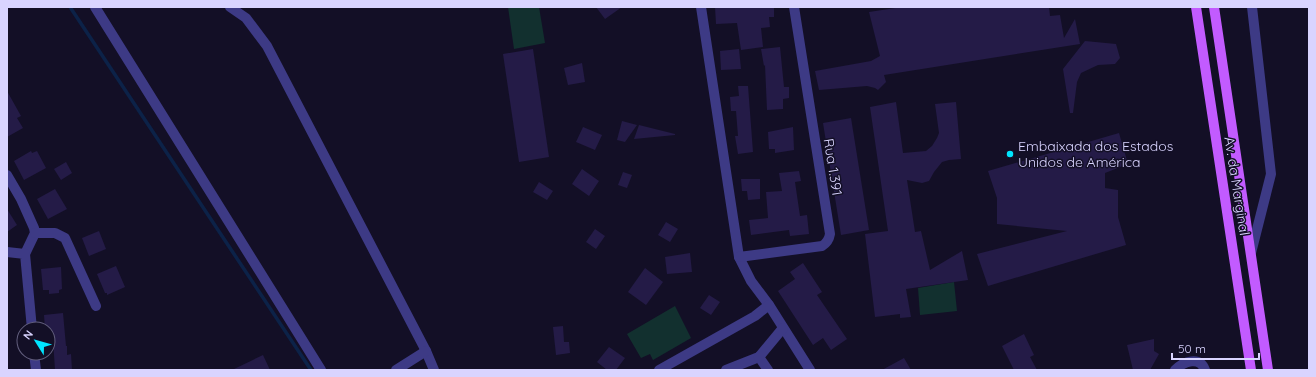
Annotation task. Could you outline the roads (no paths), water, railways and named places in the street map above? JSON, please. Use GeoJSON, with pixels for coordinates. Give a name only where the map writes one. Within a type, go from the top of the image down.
{"type":"FeatureCollection","features":[{"type":"Feature","properties":{"kind":"main road","name":"Av. da Marginal"},"geometry":{"type":"LineString","coordinates":[[1196,7],[1251,370]]}},
{"type":"Feature","properties":{"kind":"main road","name":"Av. da Marginal"},"geometry":{"type":"LineString","coordinates":[[1214,7],[1268,370]]}},
{"type":"Feature","properties":{"kind":"street"},"geometry":{"type":"LineString","coordinates":[[95,7],[321,370]]}},
{"type":"Feature","properties":{"kind":"street"},"geometry":{"type":"LineString","coordinates":[[230,7],[246,18],[267,46],[426,351],[434,370]]}},
{"type":"Feature","properties":{"kind":"street"},"geometry":{"type":"LineString","coordinates":[[701,7],[739,257],[751,281],[769,305],[810,370]]}},
{"type":"Feature","properties":{"kind":"street","name":"Rua 1.391"},"geometry":{"type":"LineString","coordinates":[[739,257],[822,246],[829,239],[830,234],[794,7]]}},
{"type":"Feature","properties":{"kind":"street"},"geometry":{"type":"LineString","coordinates":[[1251,254],[1271,174],[1252,7]]}},
{"type":"Feature","properties":{"kind":"street"},"geometry":{"type":"LineString","coordinates":[[7,175],[32,222],[35,233],[25,254],[31,321]]}},
{"type":"Feature","properties":{"kind":"street"},"geometry":{"type":"LineString","coordinates":[[35,233],[55,233],[65,238],[96,306]]}},
{"type":"Feature","properties":{"kind":"street"},"geometry":{"type":"LineString","coordinates":[[7,252],[25,254]]}},
{"type":"Feature","properties":{"kind":"street"},"geometry":{"type":"LineString","coordinates":[[659,370],[755,316],[769,305]]}},
{"type":"Feature","properties":{"kind":"street"},"geometry":{"type":"LineString","coordinates":[[726,370],[759,357],[783,328]]}},
{"type":"Feature","properties":{"kind":"street"},"geometry":{"type":"LineString","coordinates":[[396,370],[426,351]]}},
{"type":"Feature","properties":{"kind":"street"},"geometry":{"type":"LineString","coordinates":[[759,357],[768,370]]}},
{"type":"Feature","properties":{"kind":"street"},"geometry":{"type":"LineString","coordinates":[[1175,370],[1183,364],[1193,361],[1200,362],[1205,370]]}},
{"type":"Feature","properties":{"kind":"waterway"},"geometry":{"type":"LineString","coordinates":[[70,7],[311,370]]}},
{"type":"Feature","properties":{"kind":"place","name":"Embaixada dos Estados Unidos de América"},"geometry":{"type":"Point","coordinates":[1010,154]}}]}
